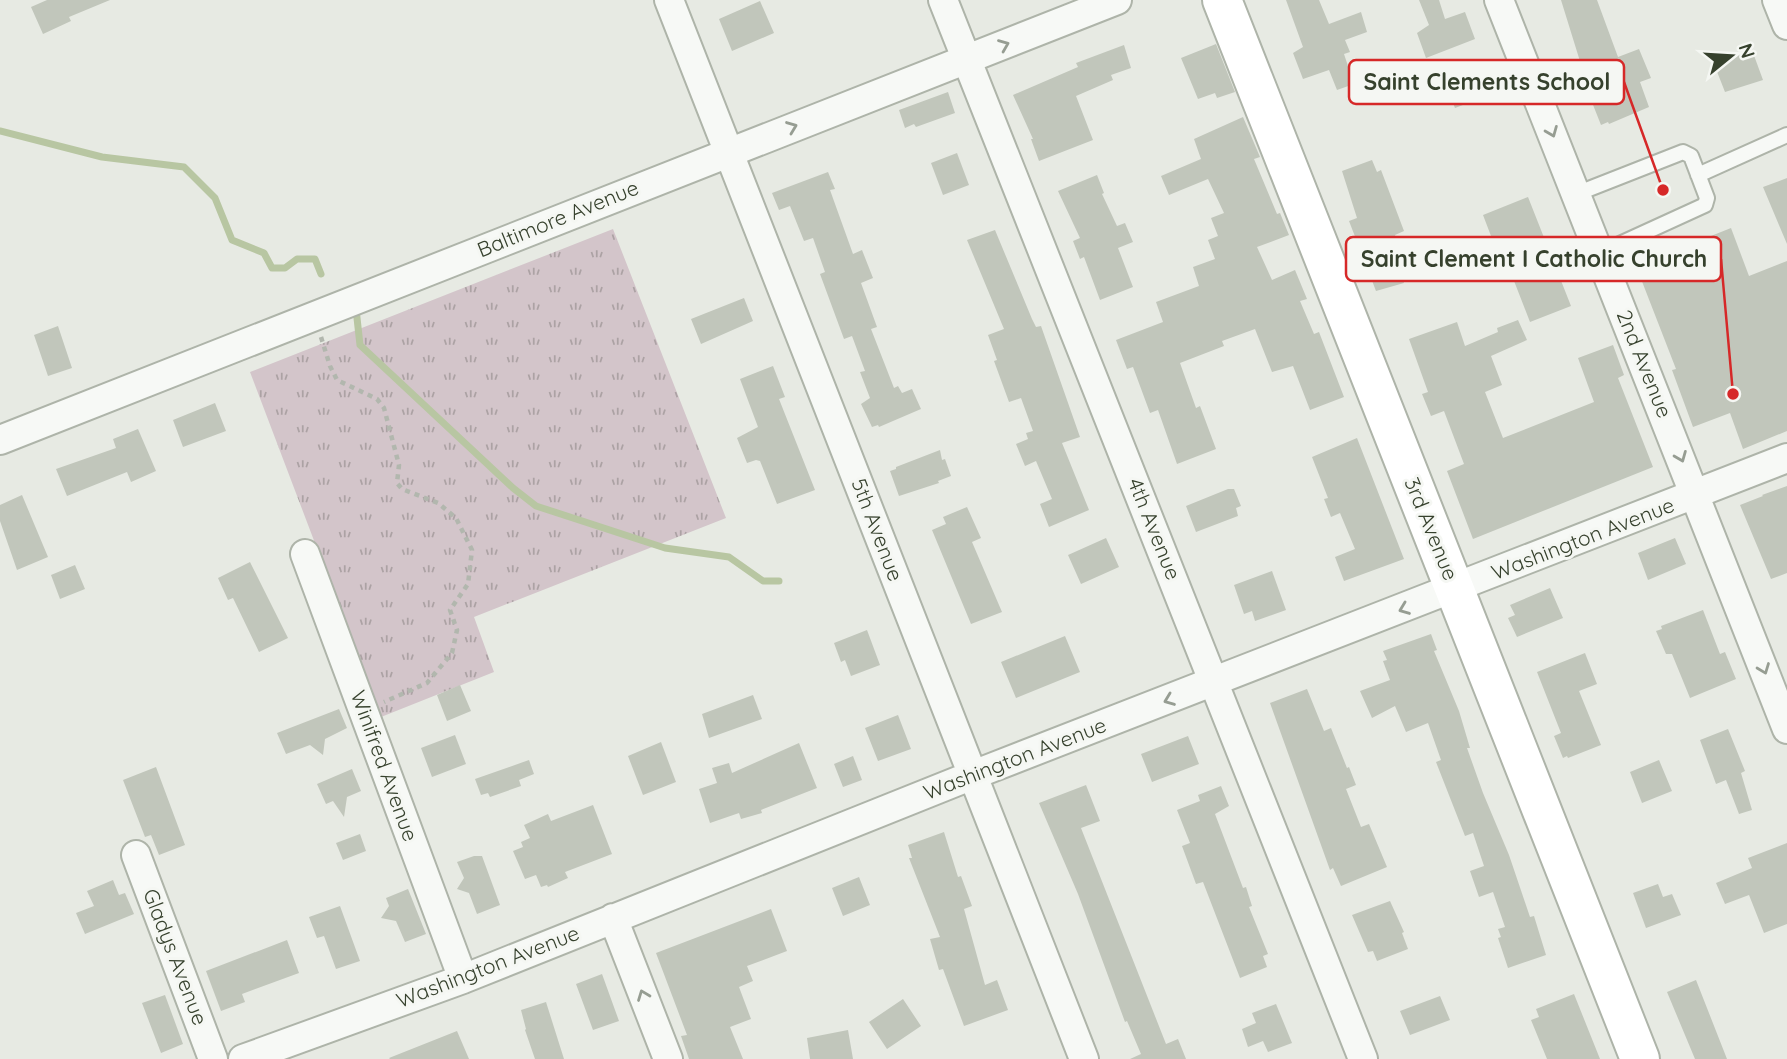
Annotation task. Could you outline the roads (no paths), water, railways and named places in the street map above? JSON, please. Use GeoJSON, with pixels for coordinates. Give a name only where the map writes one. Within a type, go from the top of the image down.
{"type":"FeatureCollection","features":[{"type":"Feature","properties":{"kind":"street","name":"5th Avenue"},"geometry":{"type":"LineString","coordinates":[[669,0],[1084,1059]]}},
{"type":"Feature","properties":{"kind":"street","name":"4th Avenue"},"geometry":{"type":"LineString","coordinates":[[943,0],[1363,1059]]}},
{"type":"Feature","properties":{"kind":"street","name":"Baltimore Avenue"},"geometry":{"type":"LineString","coordinates":[[0,440],[1117,0]]}},
{"type":"Feature","properties":{"kind":"street","name":"3rd Avenue"},"geometry":{"type":"LineString","coordinates":[[1222,0],[1640,1059]]}},
{"type":"Feature","properties":{"kind":"street","name":"2nd Avenue"},"geometry":{"type":"LineString","coordinates":[[1499,0],[1787,729]]}},
{"type":"Feature","properties":{"kind":"street"},"geometry":{"type":"LineString","coordinates":[[1777,0],[1787,25]]}},
{"type":"Feature","properties":{"kind":"street","name":"Washington Avenue"},"geometry":{"type":"LineString","coordinates":[[243,1059],[463,978],[972,775],[1787,458]]}},
{"type":"Feature","properties":{"kind":"street","name":"Winifred Avenue"},"geometry":{"type":"LineString","coordinates":[[305,554],[463,978]]}},
{"type":"Feature","properties":{"kind":"street","name":"Gladys Avenue"},"geometry":{"type":"LineString","coordinates":[[136,855],[213,1059]]}},
{"type":"Feature","properties":{"kind":"street"},"geometry":{"type":"LineString","coordinates":[[613,918],[668,1059]]}},
{"type":"Feature","properties":{"kind":"lane"},"geometry":{"type":"LineString","coordinates":[[1698,175],[1787,135]]}},
{"type":"Feature","properties":{"kind":"lane"},"geometry":{"type":"LineString","coordinates":[[1576,194],[1683,152],[1691,156],[1707,198],[1705,205],[1600,253]]}},
{"type":"Feature","properties":{"kind":"waterway"},"geometry":{"type":"LineString","coordinates":[[0,131],[102,157],[184,167],[215,198],[232,240],[264,253],[272,268],[285,268],[297,259],[315,259],[321,274]]}},
{"type":"Feature","properties":{"kind":"waterway"},"geometry":{"type":"LineString","coordinates":[[356,309],[360,345],[513,488],[536,506],[665,548],[729,557],[763,581],[779,581]]}},
{"type":"Feature","properties":{"kind":"place","name":"Saint Clements School"},"geometry":{"type":"Point","coordinates":[1663,190]}},
{"type":"Feature","properties":{"kind":"place","name":"Saint Clement I Catholic Church"},"geometry":{"type":"Point","coordinates":[1733,394]}}]}
